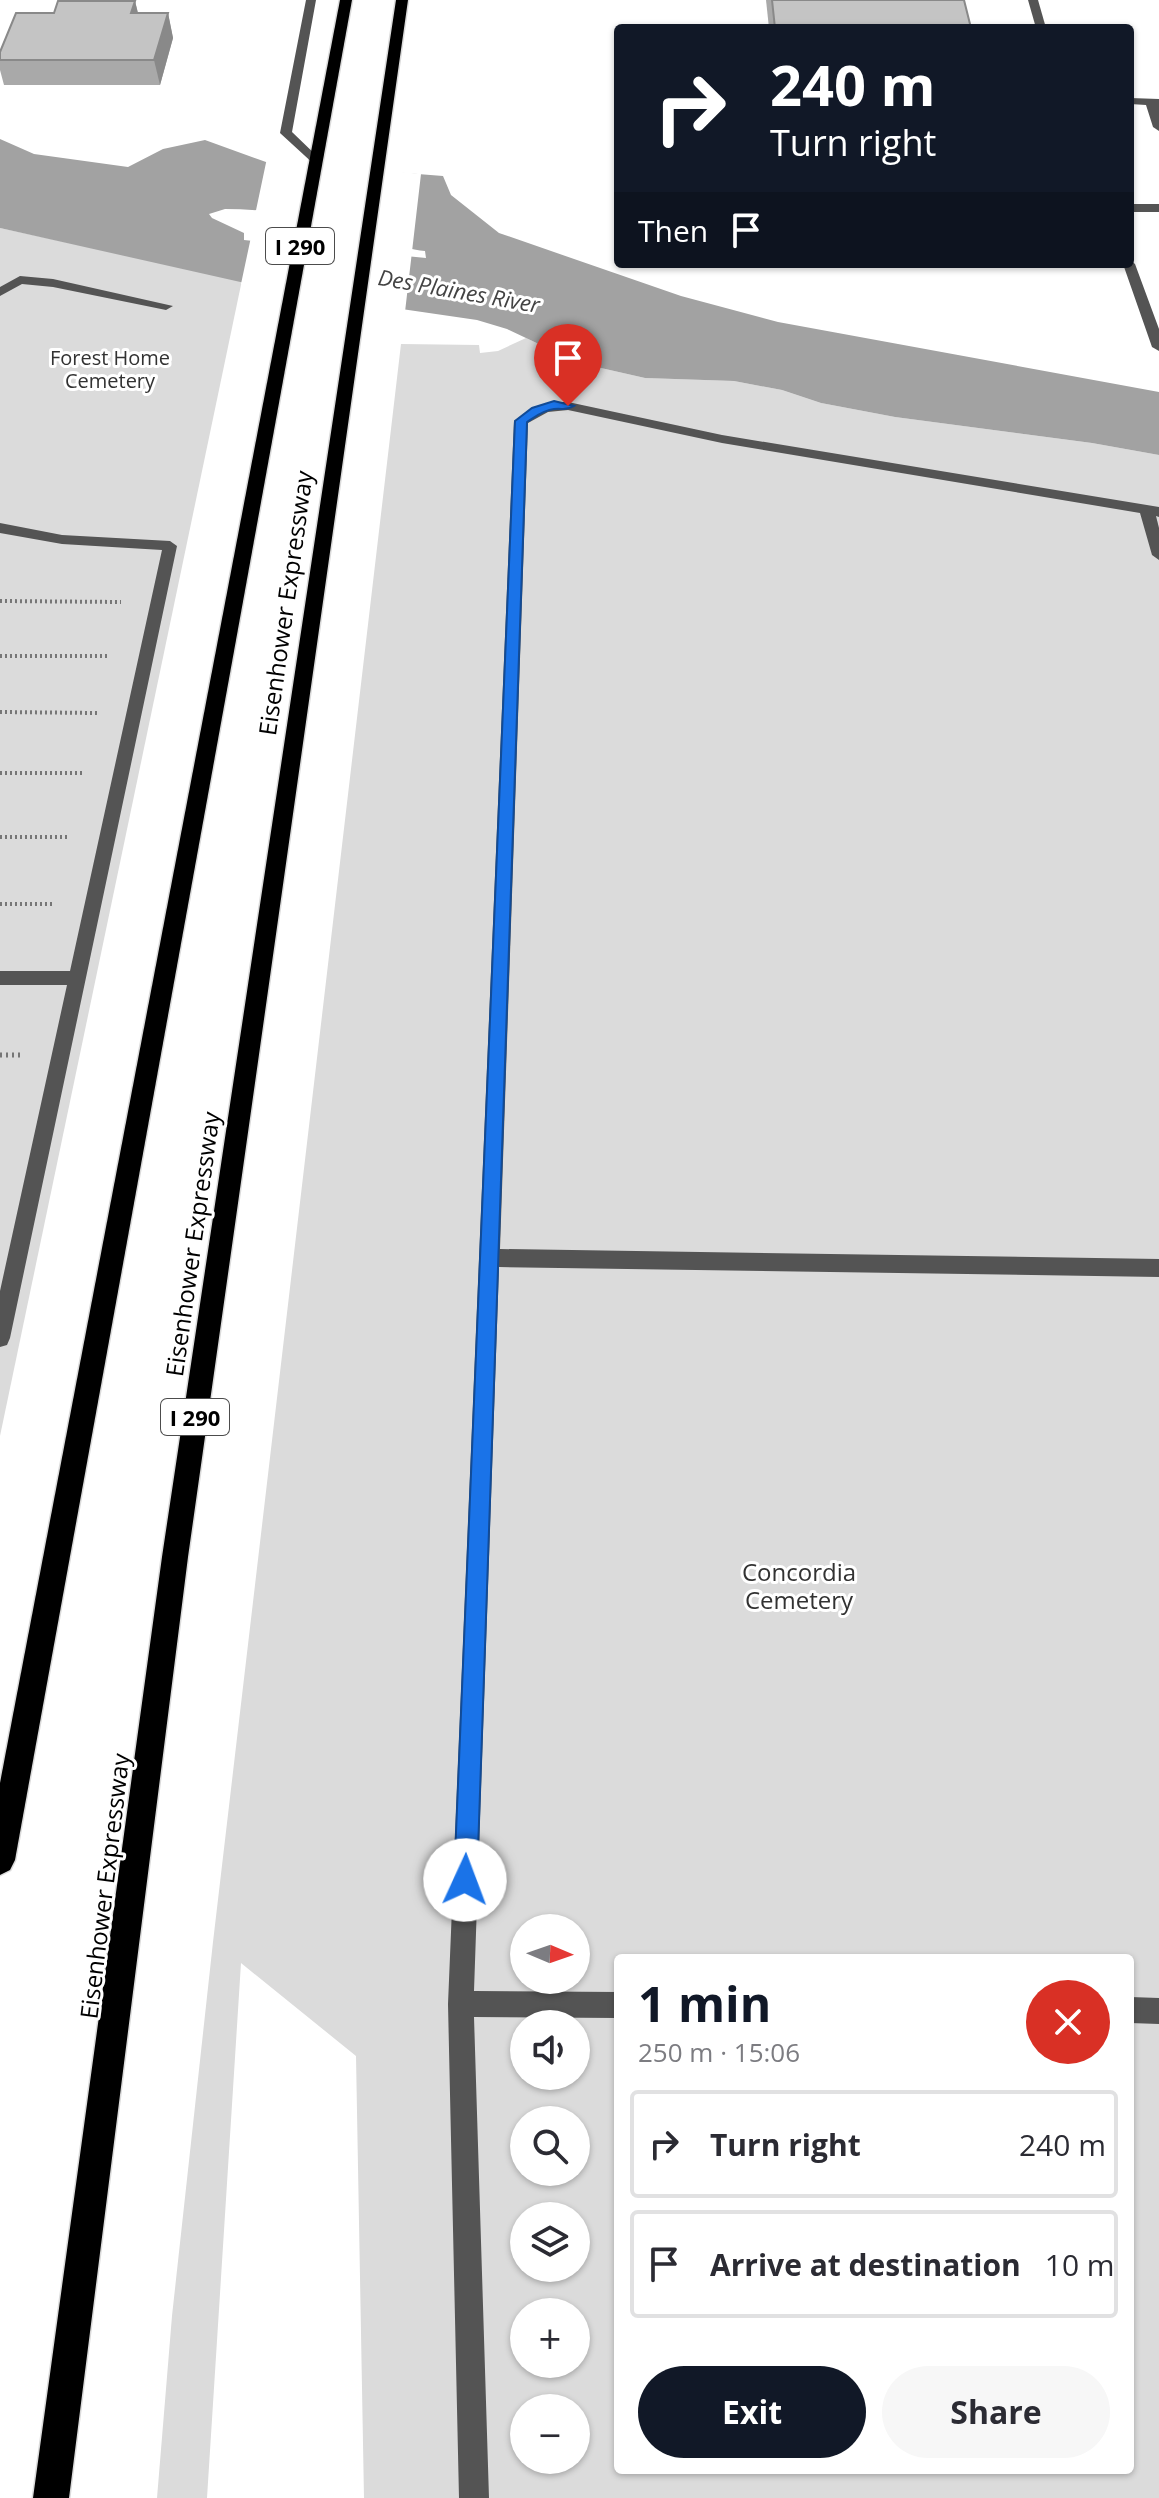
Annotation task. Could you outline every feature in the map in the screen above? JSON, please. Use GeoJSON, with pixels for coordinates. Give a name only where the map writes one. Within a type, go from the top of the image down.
{"type":"FeatureCollection","features":[{"type":"Feature","properties":{"kind":"highway","name":"Eisenhower Expressway"},"geometry":{"type":"LineString","coordinates":[[0,1860],[346,0]]}},
{"type":"Feature","properties":{"kind":"highway","name":"Eisenhower Expressway"},"geometry":{"type":"LineString","coordinates":[[51,2498],[175,1557],[402,0]]}},
{"type":"Feature","properties":{"kind":"lane"},"geometry":{"type":"LineString","coordinates":[[311,0],[286,133],[316,162]]}},
{"type":"Feature","properties":{"kind":"lane"},"geometry":{"type":"LineString","coordinates":[[1033,0],[1040,24]]}},
{"type":"Feature","properties":{"kind":"lane"},"geometry":{"type":"LineString","coordinates":[[1134,101],[1155,102],[1159,127]]}},
{"type":"Feature","properties":{"kind":"lane"},"geometry":{"type":"LineString","coordinates":[[1134,208],[1159,208]]}},
{"type":"Feature","properties":{"kind":"lane"},"geometry":{"type":"LineString","coordinates":[[1130,268],[1159,347]]}},
{"type":"Feature","properties":{"kind":"lane"},"geometry":{"type":"LineString","coordinates":[[0,292],[20,280],[53,283],[166,306]]}},
{"type":"Feature","properties":{"kind":"lane"},"geometry":{"type":"LineString","coordinates":[[474,2498],[461,2004],[521,421],[536,410],[554,405],[568,406],[722,439],[1153,511],[1159,555]]}},
{"type":"Feature","properties":{"kind":"lane"},"geometry":{"type":"LineString","coordinates":[[0,528],[25,535],[61,539],[170,546],[0,1338]]}},
{"type":"Feature","properties":{"kind":"lane"},"geometry":{"type":"LineString","coordinates":[[0,978],[77,978]]}},
{"type":"Feature","properties":{"kind":"lane"},"geometry":{"type":"LineString","coordinates":[[488,1258],[1159,1268]]}},
{"type":"Feature","properties":{"kind":"lane"},"geometry":{"type":"LineString","coordinates":[[461,2004],[614,2005]]}},
{"type":"Feature","properties":{"kind":"lane"},"geometry":{"type":"LineString","coordinates":[[1134,2010],[1159,2011]]}},
{"type":"Feature","properties":{"kind":"path"},"geometry":{"type":"LineString","coordinates":[[0,601],[158,602]]}},
{"type":"Feature","properties":{"kind":"path"},"geometry":{"type":"LineString","coordinates":[[0,656],[146,656]]}},
{"type":"Feature","properties":{"kind":"path"},"geometry":{"type":"LineString","coordinates":[[0,712],[134,713]]}},
{"type":"Feature","properties":{"kind":"path"},"geometry":{"type":"LineString","coordinates":[[0,773],[121,773]]}},
{"type":"Feature","properties":{"kind":"path"},"geometry":{"type":"LineString","coordinates":[[0,837],[107,837]]}},
{"type":"Feature","properties":{"kind":"path"},"geometry":{"type":"LineString","coordinates":[[0,904],[93,904]]}},
{"type":"Feature","properties":{"kind":"green space","name":"Forest Home Cemetery"},"geometry":{"type":"Polygon","coordinates":[[[0,228],[242,280],[0,1436],[0,228]]]}},
{"type":"Feature","properties":{"kind":"green space","name":"Concordia Cemetery"},"geometry":{"type":"Polygon","coordinates":[[[526,338],[579,363],[645,378],[734,381],[782,390],[821,403],[895,417],[1159,455],[1159,2498],[364,2498],[356,2056],[241,1963],[207,2498],[157,2498],[172,2316],[213,1942],[401,344],[479,345],[480,353],[498,351],[526,338]]]}},
{"type":"Feature","properties":{"kind":"water","name":"Des Plaines River"},"geometry":{"type":"Polygon","coordinates":[[[0,139],[34,154],[128,167],[163,149],[205,140],[266,162],[443,176],[451,195],[499,233],[681,296],[778,322],[1159,392],[1159,455],[895,417],[821,403],[782,390],[734,381],[645,378],[579,363],[507,329],[477,320],[285,292],[0,228],[0,139]],[[225,209],[209,214],[244,233],[244,240],[426,258],[425,251],[337,223],[262,211],[225,209]]]}},
{"type":"Feature","properties":{"kind":"pier"},"geometry":{"type":"Polygon","coordinates":[[[267,158],[421,174],[405,312],[285,296],[241,284],[251,237],[404,253],[377,237],[317,222],[255,215],[267,158]]]}},
{"type":"Feature","properties":{"kind":"building"},"geometry":{"type":"Polygon","coordinates":[[[772,0],[964,0],[970,24],[775,24],[772,0]]]}},
{"type":"Feature","properties":{"kind":"building"},"geometry":{"type":"Polygon","coordinates":[[[58,1],[135,1],[131,13],[168,13],[154,60],[0,60],[0,52],[16,13],[54,13],[58,1]]]}},
{"type":"Feature","properties":{"kind":"route"},"geometry":{"type":"LineString","coordinates":[[465,1880],[521,421],[536,410],[554,405],[568,406]]}}]}
